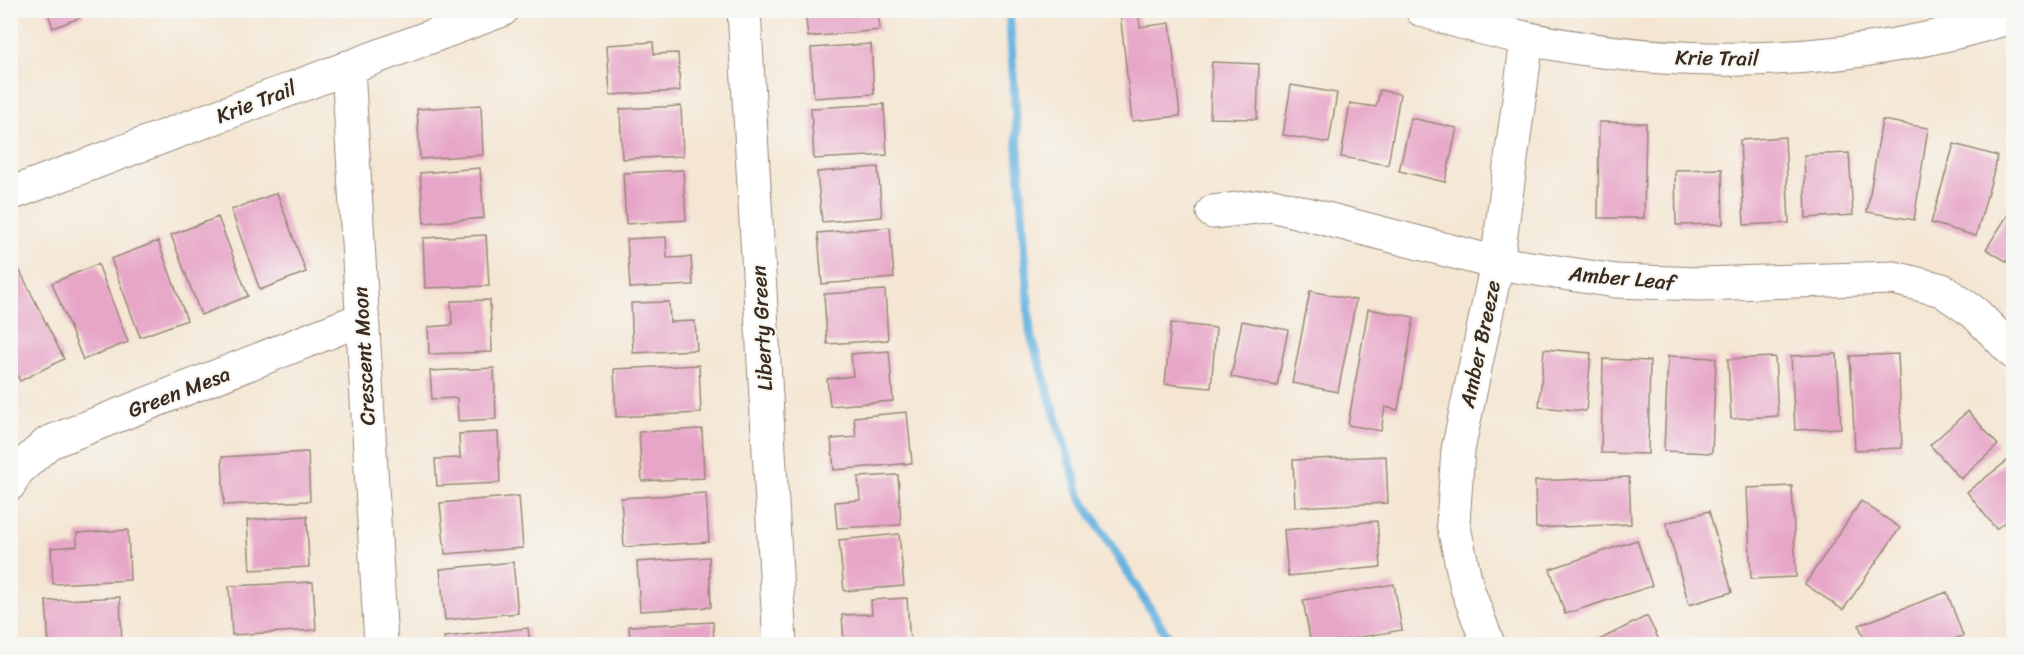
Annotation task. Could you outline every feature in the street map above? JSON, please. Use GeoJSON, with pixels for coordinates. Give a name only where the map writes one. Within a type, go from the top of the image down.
{"type":"FeatureCollection","features":[{"type":"Feature","properties":{"kind":"street","name":"Krie Trail"},"geometry":{"type":"LineString","coordinates":[[10,194],[502,10]]}},
{"type":"Feature","properties":{"kind":"street","name":"Liberty Green"},"geometry":{"type":"LineString","coordinates":[[744,10],[780,645]]}},
{"type":"Feature","properties":{"kind":"street","name":"Krie Trail"},"geometry":{"type":"LineString","coordinates":[[1422,10],[1527,40],[1598,51],[1683,59],[1799,57],[1883,47],[1947,34],[2013,16]]}},
{"type":"Feature","properties":{"kind":"street","name":"Amber Breeze"},"geometry":{"type":"LineString","coordinates":[[1488,645],[1467,588],[1453,523],[1458,450],[1497,263],[1527,40]]}},
{"type":"Feature","properties":{"kind":"street","name":"Crescent Moon"},"geometry":{"type":"LineString","coordinates":[[348,67],[381,645]]}},
{"type":"Feature","properties":{"kind":"street","name":"Amber Leaf"},"geometry":{"type":"LineString","coordinates":[[1212,212],[1272,205],[1497,263],[1616,281],[1700,284],[1894,278],[1942,290],[1975,313],[2013,353]]}},
{"type":"Feature","properties":{"kind":"street","name":"Green Mesa"},"geometry":{"type":"LineString","coordinates":[[10,484],[16,471],[48,443],[362,319]]}},
{"type":"Feature","properties":{"kind":"building"},"geometry":{"type":"Polygon","coordinates":[[[47,10],[82,10],[84,16],[53,28],[47,10]]]}},
{"type":"Feature","properties":{"kind":"building"},"geometry":{"type":"Polygon","coordinates":[[[805,10],[878,10],[880,30],[808,37],[805,10]]]}},
{"type":"Feature","properties":{"kind":"building"},"geometry":{"type":"Polygon","coordinates":[[[1138,10],[1140,27],[1170,23],[1180,116],[1132,121],[1120,12],[1138,10]]]}},
{"type":"Feature","properties":{"kind":"building"},"geometry":{"type":"Polygon","coordinates":[[[653,42],[654,54],[678,53],[680,91],[610,95],[607,45],[653,42]]]}},
{"type":"Feature","properties":{"kind":"building"},"geometry":{"type":"Polygon","coordinates":[[[871,44],[874,94],[814,98],[811,48],[871,44]]]}},
{"type":"Feature","properties":{"kind":"building"},"geometry":{"type":"Polygon","coordinates":[[[1212,62],[1259,64],[1257,119],[1210,118],[1212,62]]]}},
{"type":"Feature","properties":{"kind":"building"},"geometry":{"type":"Polygon","coordinates":[[[1291,85],[1337,93],[1329,143],[1283,135],[1291,85]]]}},
{"type":"Feature","properties":{"kind":"building"},"geometry":{"type":"Polygon","coordinates":[[[1380,90],[1400,94],[1388,165],[1341,157],[1350,103],[1376,107],[1380,90]]]}},
{"type":"Feature","properties":{"kind":"building"},"geometry":{"type":"Polygon","coordinates":[[[884,104],[887,155],[814,159],[811,108],[884,104]]]}},
{"type":"Feature","properties":{"kind":"building"},"geometry":{"type":"Polygon","coordinates":[[[481,105],[483,155],[420,159],[417,109],[481,105]]]}},
{"type":"Feature","properties":{"kind":"building"},"geometry":{"type":"Polygon","coordinates":[[[681,106],[683,156],[622,159],[620,109],[681,106]]]}},
{"type":"Feature","properties":{"kind":"building"},"geometry":{"type":"Polygon","coordinates":[[[1411,118],[1457,128],[1445,182],[1399,171],[1411,118]]]}},
{"type":"Feature","properties":{"kind":"building"},"geometry":{"type":"Polygon","coordinates":[[[1882,120],[1928,128],[1914,220],[1867,212],[1882,120]]]}},
{"type":"Feature","properties":{"kind":"building"},"geometry":{"type":"Polygon","coordinates":[[[1599,122],[1646,123],[1644,218],[1598,218],[1599,122]]]}},
{"type":"Feature","properties":{"kind":"building"},"geometry":{"type":"Polygon","coordinates":[[[1785,137],[1789,223],[1744,225],[1740,140],[1785,137]]]}},
{"type":"Feature","properties":{"kind":"building"},"geometry":{"type":"Polygon","coordinates":[[[1954,144],[1998,156],[1976,236],[1931,223],[1954,144]]]}},
{"type":"Feature","properties":{"kind":"building"},"geometry":{"type":"Polygon","coordinates":[[[1849,153],[1853,215],[1806,218],[1804,155],[1849,153]]]}},
{"type":"Feature","properties":{"kind":"building"},"geometry":{"type":"Polygon","coordinates":[[[878,167],[882,217],[822,222],[817,172],[878,167]]]}},
{"type":"Feature","properties":{"kind":"building"},"geometry":{"type":"Polygon","coordinates":[[[480,168],[484,218],[424,223],[420,173],[480,168]]]}},
{"type":"Feature","properties":{"kind":"building"},"geometry":{"type":"Polygon","coordinates":[[[1722,169],[1723,224],[1676,225],[1675,170],[1722,169]]]}},
{"type":"Feature","properties":{"kind":"building"},"geometry":{"type":"Polygon","coordinates":[[[683,170],[686,220],[626,224],[623,173],[683,170]]]}},
{"type":"Feature","properties":{"kind":"building"},"geometry":{"type":"Polygon","coordinates":[[[277,193],[306,272],[260,290],[231,210],[277,193]]]}},
{"type":"Feature","properties":{"kind":"building"},"geometry":{"type":"Polygon","coordinates":[[[2014,205],[2014,266],[1986,249],[2014,205]]]}},
{"type":"Feature","properties":{"kind":"building"},"geometry":{"type":"Polygon","coordinates":[[[218,217],[248,296],[201,315],[171,235],[218,217]]]}},
{"type":"Feature","properties":{"kind":"building"},"geometry":{"type":"Polygon","coordinates":[[[890,227],[894,278],[822,284],[818,233],[890,227]]]}},
{"type":"Feature","properties":{"kind":"building"},"geometry":{"type":"Polygon","coordinates":[[[486,235],[489,286],[425,288],[423,238],[486,235]]]}},
{"type":"Feature","properties":{"kind":"building"},"geometry":{"type":"Polygon","coordinates":[[[666,237],[667,258],[691,257],[693,285],[630,288],[627,239],[666,237]]]}},
{"type":"Feature","properties":{"kind":"building"},"geometry":{"type":"Polygon","coordinates":[[[158,241],[187,320],[140,337],[111,259],[158,241]]]}},
{"type":"Feature","properties":{"kind":"building"},"geometry":{"type":"Polygon","coordinates":[[[98,264],[128,342],[83,360],[52,283],[98,264]]]}},
{"type":"Feature","properties":{"kind":"building"},"geometry":{"type":"Polygon","coordinates":[[[20,271],[64,359],[20,381],[10,362],[10,276],[20,271]]]}},
{"type":"Feature","properties":{"kind":"building"},"geometry":{"type":"Polygon","coordinates":[[[885,290],[888,340],[827,344],[824,294],[885,290]]]}},
{"type":"Feature","properties":{"kind":"building"},"geometry":{"type":"Polygon","coordinates":[[[1310,291],[1356,300],[1338,392],[1292,383],[1310,291]]]}},
{"type":"Feature","properties":{"kind":"building"},"geometry":{"type":"Polygon","coordinates":[[[490,300],[492,352],[429,354],[428,327],[452,325],[451,301],[490,300]]]}},
{"type":"Feature","properties":{"kind":"building"},"geometry":{"type":"Polygon","coordinates":[[[669,302],[670,322],[695,321],[697,350],[633,353],[631,303],[669,302]]]}},
{"type":"Feature","properties":{"kind":"building"},"geometry":{"type":"Polygon","coordinates":[[[1368,309],[1414,317],[1398,410],[1385,407],[1381,431],[1348,425],[1368,309]]]}},
{"type":"Feature","properties":{"kind":"building"},"geometry":{"type":"Polygon","coordinates":[[[1242,321],[1288,330],[1277,386],[1231,377],[1242,321]]]}},
{"type":"Feature","properties":{"kind":"building"},"geometry":{"type":"Polygon","coordinates":[[[1171,323],[1216,328],[1211,388],[1165,384],[1171,323]]]}},
{"type":"Feature","properties":{"kind":"building"},"geometry":{"type":"Polygon","coordinates":[[[1544,349],[1591,353],[1586,411],[1539,407],[1544,349]]]}},
{"type":"Feature","properties":{"kind":"building"},"geometry":{"type":"Polygon","coordinates":[[[889,351],[893,401],[830,406],[827,379],[853,376],[851,354],[889,351]]]}},
{"type":"Feature","properties":{"kind":"building"},"geometry":{"type":"Polygon","coordinates":[[[1837,354],[1841,428],[1795,430],[1791,356],[1837,354]]]}},
{"type":"Feature","properties":{"kind":"building"},"geometry":{"type":"Polygon","coordinates":[[[1898,354],[1902,448],[1855,450],[1850,356],[1898,354]]]}},
{"type":"Feature","properties":{"kind":"building"},"geometry":{"type":"Polygon","coordinates":[[[1668,356],[1716,358],[1712,453],[1664,451],[1668,356]]]}},
{"type":"Feature","properties":{"kind":"building"},"geometry":{"type":"Polygon","coordinates":[[[1775,357],[1778,416],[1731,419],[1728,359],[1775,357]]]}},
{"type":"Feature","properties":{"kind":"building"},"geometry":{"type":"Polygon","coordinates":[[[1603,359],[1650,361],[1648,454],[1601,453],[1603,359]]]}},
{"type":"Feature","properties":{"kind":"building"},"geometry":{"type":"Polygon","coordinates":[[[699,365],[701,413],[616,417],[614,369],[699,365]]]}},
{"type":"Feature","properties":{"kind":"building"},"geometry":{"type":"Polygon","coordinates":[[[494,368],[496,419],[458,421],[457,398],[432,399],[430,371],[494,368]]]}},
{"type":"Feature","properties":{"kind":"building"},"geometry":{"type":"Polygon","coordinates":[[[1968,411],[1998,445],[1961,479],[1930,445],[1968,411]]]}},
{"type":"Feature","properties":{"kind":"building"},"geometry":{"type":"Polygon","coordinates":[[[907,412],[912,463],[834,470],[831,439],[856,437],[854,417],[907,412]]]}},
{"type":"Feature","properties":{"kind":"building"},"geometry":{"type":"Polygon","coordinates":[[[702,429],[704,478],[642,481],[639,432],[702,429]]]}},
{"type":"Feature","properties":{"kind":"building"},"geometry":{"type":"Polygon","coordinates":[[[498,432],[500,483],[437,486],[435,459],[460,458],[459,434],[498,432]]]}},
{"type":"Feature","properties":{"kind":"building"},"geometry":{"type":"Polygon","coordinates":[[[308,452],[310,501],[224,505],[222,457],[308,452]]]}},
{"type":"Feature","properties":{"kind":"building"},"geometry":{"type":"Polygon","coordinates":[[[1386,456],[1388,503],[1295,507],[1293,460],[1386,456]]]}},
{"type":"Feature","properties":{"kind":"building"},"geometry":{"type":"Polygon","coordinates":[[[2011,458],[2014,460],[2014,515],[1996,529],[1967,492],[2011,458]]]}},
{"type":"Feature","properties":{"kind":"building"},"geometry":{"type":"Polygon","coordinates":[[[898,475],[901,525],[837,528],[835,502],[860,500],[858,477],[898,475]]]}},
{"type":"Feature","properties":{"kind":"building"},"geometry":{"type":"Polygon","coordinates":[[[1629,477],[1631,524],[1536,528],[1535,481],[1629,477]]]}},
{"type":"Feature","properties":{"kind":"building"},"geometry":{"type":"Polygon","coordinates":[[[1792,486],[1796,577],[1751,579],[1747,488],[1792,486]]]}},
{"type":"Feature","properties":{"kind":"building"},"geometry":{"type":"Polygon","coordinates":[[[706,493],[709,542],[624,547],[621,498],[706,493]]]}},
{"type":"Feature","properties":{"kind":"building"},"geometry":{"type":"Polygon","coordinates":[[[519,496],[523,548],[445,554],[440,503],[519,496]]]}},
{"type":"Feature","properties":{"kind":"building"},"geometry":{"type":"Polygon","coordinates":[[[1861,501],[1900,528],[1843,610],[1805,584],[1861,501]]]}},
{"type":"Feature","properties":{"kind":"building"},"geometry":{"type":"Polygon","coordinates":[[[1709,511],[1732,592],[1689,605],[1666,523],[1709,511]]]}},
{"type":"Feature","properties":{"kind":"building"},"geometry":{"type":"Polygon","coordinates":[[[307,516],[309,567],[250,570],[247,520],[307,516]]]}},
{"type":"Feature","properties":{"kind":"building"},"geometry":{"type":"Polygon","coordinates":[[[1377,521],[1381,567],[1288,576],[1284,530],[1377,521]]]}},
{"type":"Feature","properties":{"kind":"building"},"geometry":{"type":"Polygon","coordinates":[[[128,530],[130,580],[53,584],[51,548],[77,546],[77,533],[128,530]]]}},
{"type":"Feature","properties":{"kind":"building"},"geometry":{"type":"Polygon","coordinates":[[[899,534],[904,586],[844,591],[839,540],[899,534]]]}},
{"type":"Feature","properties":{"kind":"building"},"geometry":{"type":"Polygon","coordinates":[[[1637,540],[1652,586],[1565,614],[1550,569],[1637,540]]]}},
{"type":"Feature","properties":{"kind":"building"},"geometry":{"type":"Polygon","coordinates":[[[709,557],[711,607],[640,611],[637,562],[709,557]]]}},
{"type":"Feature","properties":{"kind":"building"},"geometry":{"type":"Polygon","coordinates":[[[513,562],[518,613],[445,620],[440,569],[513,562]]]}},
{"type":"Feature","properties":{"kind":"building"},"geometry":{"type":"Polygon","coordinates":[[[313,582],[316,630],[232,635],[229,586],[313,582]]]}},
{"type":"Feature","properties":{"kind":"building"},"geometry":{"type":"Polygon","coordinates":[[[1394,584],[1402,630],[1311,644],[1303,600],[1394,584]]]}},
{"type":"Feature","properties":{"kind":"building"},"geometry":{"type":"Polygon","coordinates":[[[1947,592],[1963,636],[1941,644],[1866,644],[1859,625],[1947,592]]]}},
{"type":"Feature","properties":{"kind":"building"},"geometry":{"type":"Polygon","coordinates":[[[120,597],[122,644],[49,644],[46,601],[120,597]]]}},
{"type":"Feature","properties":{"kind":"building"},"geometry":{"type":"Polygon","coordinates":[[[907,598],[910,644],[844,644],[842,615],[872,614],[871,600],[907,598]]]}},
{"type":"Feature","properties":{"kind":"building"},"geometry":{"type":"Polygon","coordinates":[[[1647,616],[1661,644],[1591,644],[1647,616]]]}},
{"type":"Feature","properties":{"kind":"building"},"geometry":{"type":"Polygon","coordinates":[[[713,622],[714,644],[630,644],[629,626],[713,622]]]}},
{"type":"Feature","properties":{"kind":"building"},"geometry":{"type":"Polygon","coordinates":[[[528,628],[530,644],[445,644],[444,637],[528,628]]]}},
{"type":"Feature","properties":{"kind":"waterway"},"geometry":{"type":"LineString","coordinates":[[1009,10],[1030,332],[1080,496],[1172,644]]}}]}
